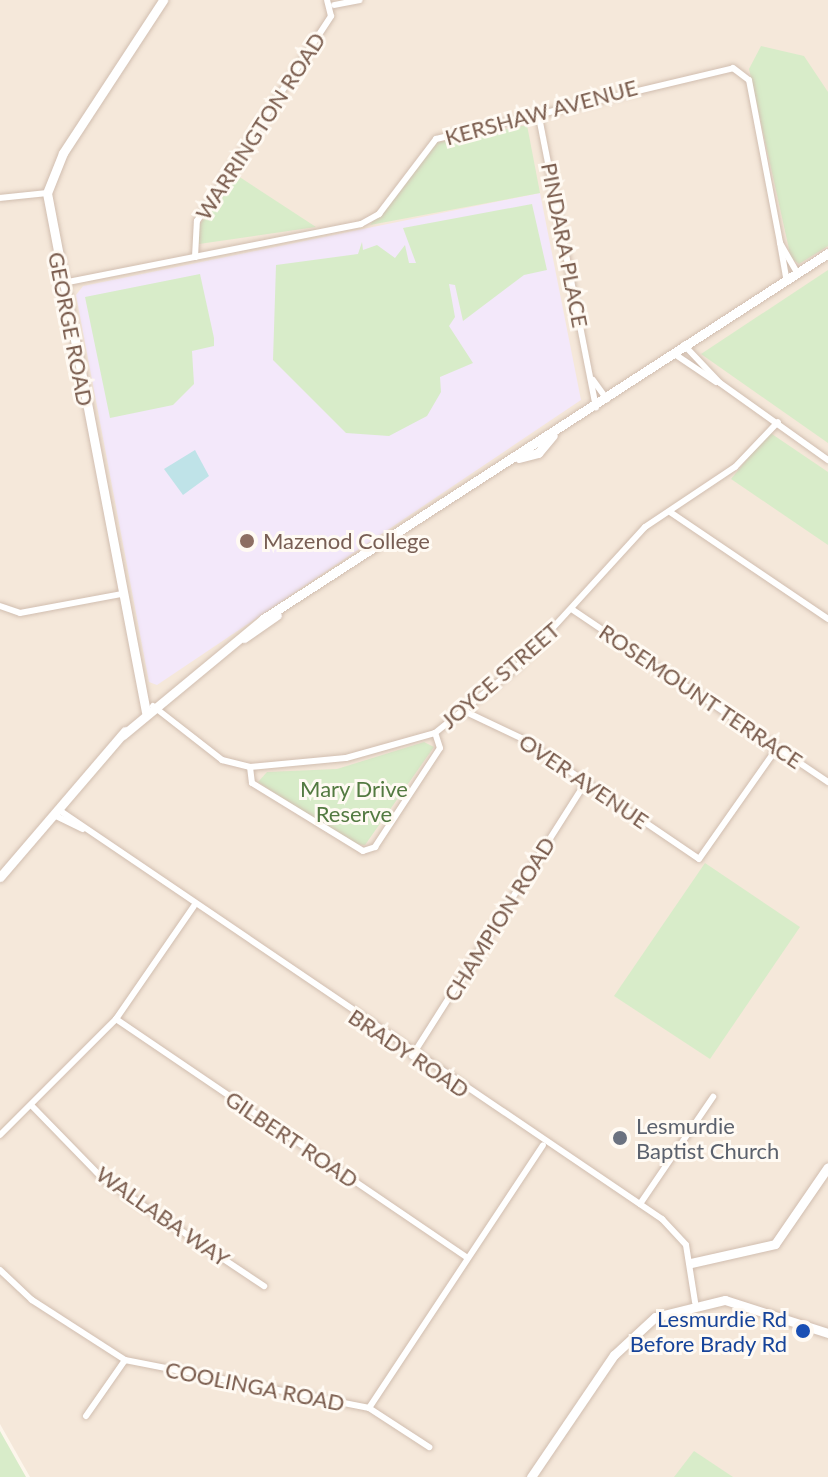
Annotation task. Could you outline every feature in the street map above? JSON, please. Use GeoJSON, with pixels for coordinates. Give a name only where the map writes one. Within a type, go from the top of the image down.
{"type":"FeatureCollection","features":[{"type":"Feature","properties":{"kind":"street"},"geometry":{"type":"LineString","coordinates":[[0,198],[47,193],[63,153],[163,0]]}},
{"type":"Feature","properties":{"kind":"street","name":"WARRINGTON ROAD"},"geometry":{"type":"LineString","coordinates":[[195,257],[197,221],[334,5],[327,0]]}},
{"type":"Feature","properties":{"kind":"street"},"geometry":{"type":"LineString","coordinates":[[334,5],[360,0]]}},
{"type":"Feature","properties":{"kind":"street","name":"KERSHAW AVENUE"},"geometry":{"type":"LineString","coordinates":[[63,283],[367,222],[431,142],[539,117],[640,86],[741,70],[749,80],[787,281]]}},
{"type":"Feature","properties":{"kind":"street","name":"PINDARA PLACE"},"geometry":{"type":"LineString","coordinates":[[539,117],[596,407]]}},
{"type":"Feature","properties":{"kind":"street","name":"GEORGE ROAD"},"geometry":{"type":"LineString","coordinates":[[47,193],[140,687],[148,706]]}},
{"type":"Feature","properties":{"kind":"street","name":"KERSHAW AVENUE"},"geometry":{"type":"LineString","coordinates":[[780,243],[798,274]]}},
{"type":"Feature","properties":{"kind":"street"},"geometry":{"type":"LineString","coordinates":[[0,877],[148,706],[241,639],[828,254]]}},
{"type":"Feature","properties":{"kind":"street"},"geometry":{"type":"LineString","coordinates":[[686,347],[720,383]]}},
{"type":"Feature","properties":{"kind":"street"},"geometry":{"type":"LineString","coordinates":[[675,355],[778,422],[828,460]]}},
{"type":"Feature","properties":{"kind":"street","name":"PINDARA PLACE"},"geometry":{"type":"LineString","coordinates":[[590,373],[608,399]]}},
{"type":"Feature","properties":{"kind":"street","name":"JOYCE STREET"},"geometry":{"type":"LineString","coordinates":[[148,706],[222,760],[250,767],[346,758],[435,733],[464,711],[573,610],[645,527],[735,467],[778,422]]}},
{"type":"Feature","properties":{"kind":"street"},"geometry":{"type":"LineString","coordinates":[[670,512],[828,619]]}},
{"type":"Feature","properties":{"kind":"street"},"geometry":{"type":"LineString","coordinates":[[0,606],[24,613],[122,594]]}},
{"type":"Feature","properties":{"kind":"street","name":"ROSEMOUNT TERRACE"},"geometry":{"type":"LineString","coordinates":[[573,610],[828,782]]}},
{"type":"Feature","properties":{"kind":"street","name":"OVER AVENUE"},"geometry":{"type":"LineString","coordinates":[[464,711],[505,728],[699,859],[777,748]]}},
{"type":"Feature","properties":{"kind":"street"},"geometry":{"type":"LineString","coordinates":[[250,767],[252,783],[363,851],[375,847],[440,748],[435,733]]}},
{"type":"Feature","properties":{"kind":"street","name":"CHAMPION ROAD"},"geometry":{"type":"LineString","coordinates":[[412,1056],[586,782]]}},
{"type":"Feature","properties":{"kind":"street","name":"BRADY ROAD"},"geometry":{"type":"LineString","coordinates":[[57,813],[543,1145],[640,1204],[676,1230],[691,1263],[695,1302]]}},
{"type":"Feature","properties":{"kind":"street"},"geometry":{"type":"LineString","coordinates":[[0,1135],[116,1019],[194,906]]}},
{"type":"Feature","properties":{"kind":"street","name":"GILBERT ROAD"},"geometry":{"type":"LineString","coordinates":[[116,1019],[468,1258]]}},
{"type":"Feature","properties":{"kind":"street"},"geometry":{"type":"LineString","coordinates":[[640,1204],[713,1097]]}},
{"type":"Feature","properties":{"kind":"street","name":"WALLABA WAY"},"geometry":{"type":"LineString","coordinates":[[32,1106],[102,1178],[264,1286]]}},
{"type":"Feature","properties":{"kind":"street","name":"COOLINGA ROAD"},"geometry":{"type":"LineString","coordinates":[[0,1270],[32,1300],[125,1360],[369,1408],[543,1145]]}},
{"type":"Feature","properties":{"kind":"street"},"geometry":{"type":"LineString","coordinates":[[691,1263],[775,1244],[828,1167]]}},
{"type":"Feature","properties":{"kind":"street"},"geometry":{"type":"LineString","coordinates":[[531,1477],[622,1345],[655,1317],[695,1302],[744,1303],[828,1333]]}},
{"type":"Feature","properties":{"kind":"street"},"geometry":{"type":"LineString","coordinates":[[86,1416],[125,1360]]}},
{"type":"Feature","properties":{"kind":"street"},"geometry":{"type":"LineString","coordinates":[[369,1408],[429,1447]]}},
{"type":"Feature","properties":{"kind":"shaded area"},"geometry":{"type":"Polygon","coordinates":[[[0,0],[828,0],[828,1477],[30,1477],[0,1424],[0,0]]]}},
{"type":"Feature","properties":{"kind":"shaded area","name":"Mazenod College"},"geometry":{"type":"Polygon","coordinates":[[[540,193],[581,400],[157,685],[149,682],[76,295],[83,286],[540,193]]]}},
{"type":"Feature","properties":{"kind":"green space"},"geometry":{"type":"Polygon","coordinates":[[[761,46],[804,56],[828,92],[828,246],[799,264],[791,258],[749,69],[761,46]]]}},
{"type":"Feature","properties":{"kind":"green space"},"geometry":{"type":"Polygon","coordinates":[[[527,125],[540,193],[370,225],[429,144],[527,125]]]}},
{"type":"Feature","properties":{"kind":"green space"},"geometry":{"type":"Polygon","coordinates":[[[232,172],[316,227],[199,244],[199,226],[232,172]]]}},
{"type":"Feature","properties":{"kind":"green space"},"geometry":{"type":"Polygon","coordinates":[[[532,204],[547,270],[524,275],[463,321],[455,285],[449,284],[455,317],[449,326],[473,363],[440,377],[441,392],[427,416],[389,436],[346,433],[273,360],[276,265],[358,254],[362,242],[363,250],[377,245],[395,258],[405,245],[409,263],[416,263],[403,228],[532,204]]]}},
{"type":"Feature","properties":{"kind":"green space"},"geometry":{"type":"Polygon","coordinates":[[[828,270],[828,443],[701,354],[828,270]]]}},
{"type":"Feature","properties":{"kind":"green space"},"geometry":{"type":"Polygon","coordinates":[[[200,274],[214,346],[192,351],[194,384],[173,405],[110,418],[85,297],[200,274]]]}},
{"type":"Feature","properties":{"kind":"green space"},"geometry":{"type":"Polygon","coordinates":[[[769,432],[828,472],[828,545],[731,479],[769,432]]]}},
{"type":"Feature","properties":{"kind":"green space","name":"Mary Drive Reserve"},"geometry":{"type":"Polygon","coordinates":[[[424,742],[434,747],[365,845],[351,844],[258,782],[267,772],[337,769],[424,742]]]}},
{"type":"Feature","properties":{"kind":"green space"},"geometry":{"type":"Polygon","coordinates":[[[705,863],[800,927],[710,1059],[614,996],[705,863]]]}},
{"type":"Feature","properties":{"kind":"green space"},"geometry":{"type":"Polygon","coordinates":[[[0,1431],[26,1477],[0,1477],[0,1431]]]}},
{"type":"Feature","properties":{"kind":"green space"},"geometry":{"type":"Polygon","coordinates":[[[694,1451],[733,1477],[674,1477],[694,1451]]]}},
{"type":"Feature","properties":{"kind":"water"},"geometry":{"type":"Polygon","coordinates":[[[195,450],[209,476],[183,495],[164,469],[195,450]]]}},
{"type":"Feature","properties":{"kind":"place","name":"Mazenod College"},"geometry":{"type":"Point","coordinates":[247,541]}},
{"type":"Feature","properties":{"kind":"place","name":"Lesmurdie Baptist Church"},"geometry":{"type":"Point","coordinates":[620,1138]}},
{"type":"Feature","properties":{"kind":"place","name":"Lesmurdie Rd Before Brady Rd"},"geometry":{"type":"Point","coordinates":[803,1331]}}]}
